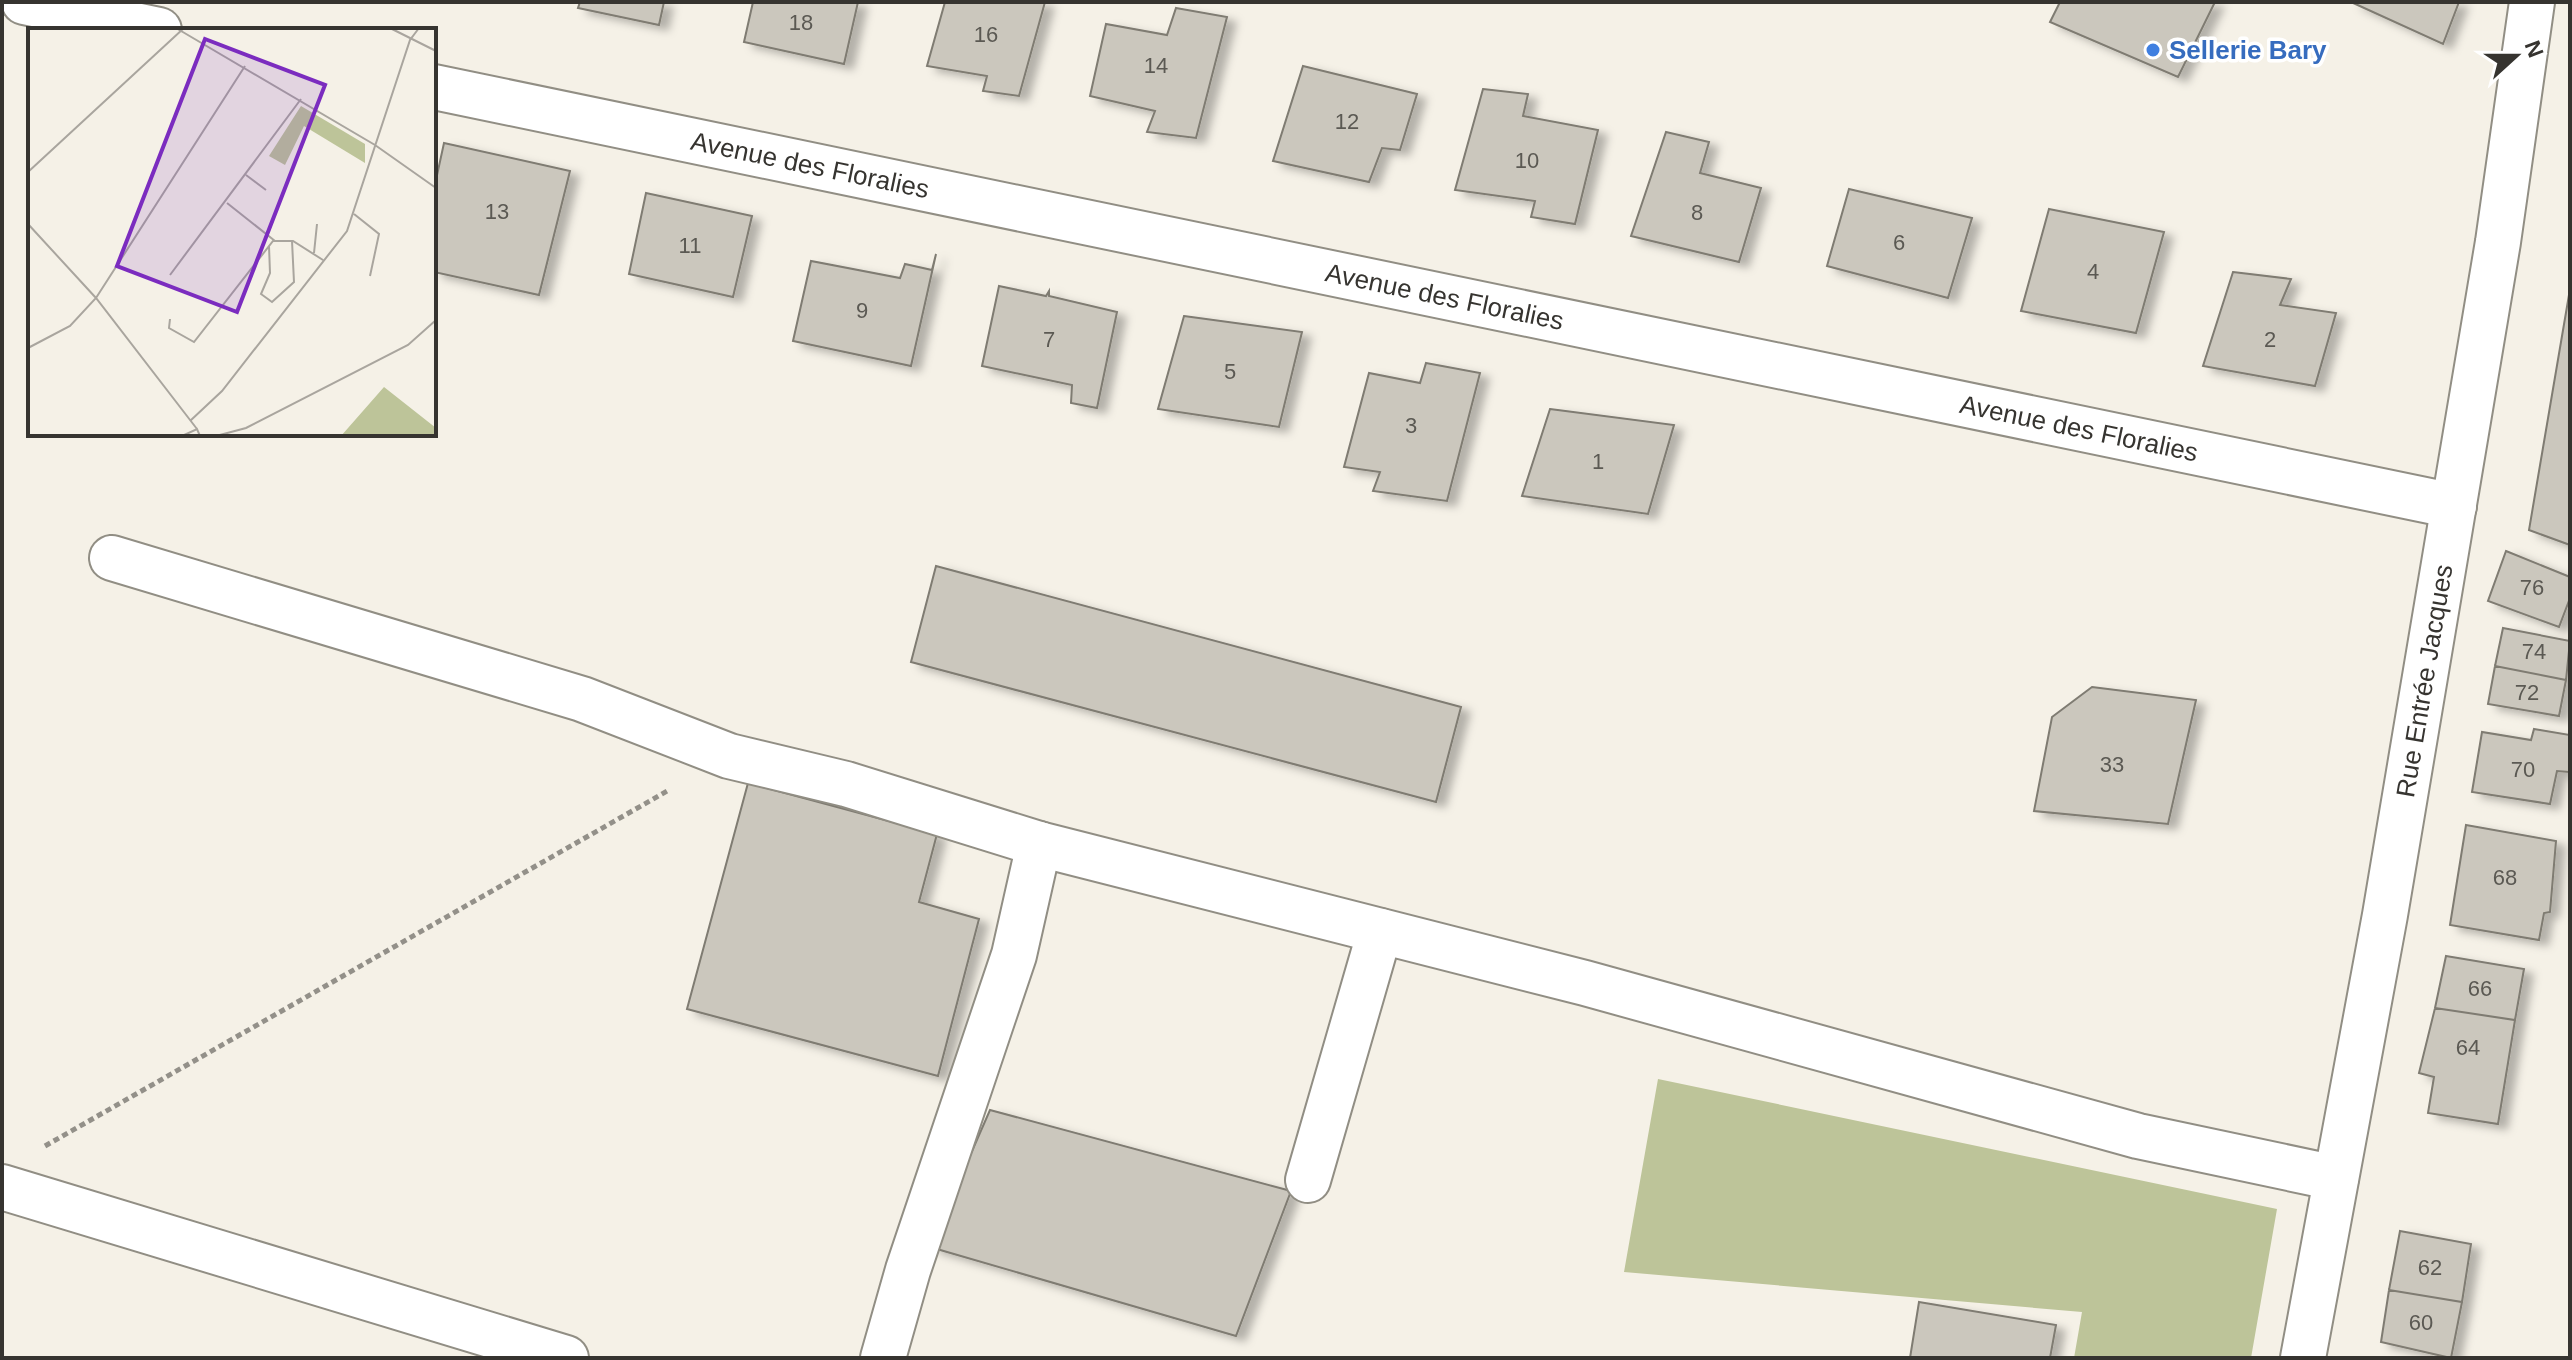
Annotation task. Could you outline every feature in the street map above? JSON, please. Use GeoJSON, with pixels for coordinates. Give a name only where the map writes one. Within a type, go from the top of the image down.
{"type":"FeatureCollection","features":[{"type":"Feature","properties":{"kind":"street"},"geometry":{"type":"LineString","coordinates":[[24,2],[149,28]]}},
{"type":"Feature","properties":{"kind":"street","name":"Rue Entrée Jacques"},"geometry":{"type":"LineString","coordinates":[[2303,1358],[2388,900],[2521,95],[2532,2]]}},
{"type":"Feature","properties":{"kind":"street","name":"Avenue des Floralies"},"geometry":{"type":"LineString","coordinates":[[436,87],[2454,506]]}},
{"type":"Feature","properties":{"kind":"street"},"geometry":{"type":"LineString","coordinates":[[112,558],[582,699],[729,756],[846,784],[1039,844],[1585,983],[2138,1136],[2336,1178]]}},
{"type":"Feature","properties":{"kind":"street"},"geometry":{"type":"LineString","coordinates":[[883,1358],[908,1270],[1014,955],[1039,844]]}},
{"type":"Feature","properties":{"kind":"street"},"geometry":{"type":"LineString","coordinates":[[1308,1180],[1380,931]]}},
{"type":"Feature","properties":{"kind":"street"},"geometry":{"type":"LineString","coordinates":[[2,1187],[566,1358]]}},
{"type":"Feature","properties":{"kind":"path"},"geometry":{"type":"LineString","coordinates":[[43,1147],[729,756]]}},
{"type":"Feature","properties":{"kind":"green space"},"geometry":{"type":"Polygon","coordinates":[[[1658,1079],[2277,1209],[2251,1358],[2074,1358],[2082,1312],[1624,1272],[1658,1079]]]}},
{"type":"Feature","properties":{"kind":"building"},"geometry":{"type":"Polygon","coordinates":[[[580,2],[664,2],[659,25],[578,8],[580,2]]]}},
{"type":"Feature","properties":{"kind":"building"},"geometry":{"type":"Polygon","coordinates":[[[753,2],[858,2],[844,64],[744,42],[753,2]]]}},
{"type":"Feature","properties":{"kind":"building"},"geometry":{"type":"Polygon","coordinates":[[[945,2],[1045,2],[1019,96],[983,91],[987,76],[927,66],[945,2]]]}},
{"type":"Feature","properties":{"kind":"building","name":"Sellerie Bary"},"geometry":{"type":"Polygon","coordinates":[[[2060,2],[2215,2],[2178,77],[2050,22],[2060,2]]]}},
{"type":"Feature","properties":{"kind":"building"},"geometry":{"type":"Polygon","coordinates":[[[2351,2],[2459,2],[2443,44],[2351,2]]]}},
{"type":"Feature","properties":{"kind":"building"},"geometry":{"type":"Polygon","coordinates":[[[1176,8],[1227,17],[1196,138],[1147,132],[1155,111],[1090,96],[1106,24],[1167,35],[1176,8]]]}},
{"type":"Feature","properties":{"kind":"building"},"geometry":{"type":"Polygon","coordinates":[[[1303,66],[1417,94],[1400,150],[1382,148],[1369,182],[1273,161],[1303,66]]]}},
{"type":"Feature","properties":{"kind":"building"},"geometry":{"type":"Polygon","coordinates":[[[1483,89],[1528,94],[1523,116],[1598,130],[1575,224],[1531,217],[1535,201],[1455,190],[1483,89]]]}},
{"type":"Feature","properties":{"kind":"building"},"geometry":{"type":"Polygon","coordinates":[[[1666,132],[1709,142],[1700,173],[1761,188],[1739,262],[1631,236],[1666,132]]]}},
{"type":"Feature","properties":{"kind":"building"},"geometry":{"type":"Polygon","coordinates":[[[444,143],[570,171],[539,295],[436,272],[436,180],[444,143]]]}},
{"type":"Feature","properties":{"kind":"building"},"geometry":{"type":"Polygon","coordinates":[[[1849,189],[1972,218],[1948,298],[1827,266],[1849,189]]]}},
{"type":"Feature","properties":{"kind":"building"},"geometry":{"type":"Polygon","coordinates":[[[646,193],[752,216],[733,297],[629,274],[646,193]]]}},
{"type":"Feature","properties":{"kind":"building"},"geometry":{"type":"Polygon","coordinates":[[[2049,209],[2164,232],[2136,333],[2021,311],[2049,209]]]}},
{"type":"Feature","properties":{"kind":"building"},"geometry":{"type":"Polygon","coordinates":[[[936,254],[911,366],[793,341],[811,261],[900,278],[905,264],[932,270],[936,254]]]}},
{"type":"Feature","properties":{"kind":"building"},"geometry":{"type":"Polygon","coordinates":[[[2233,272],[2291,279],[2280,305],[2336,313],[2315,386],[2203,366],[2233,272]]]}},
{"type":"Feature","properties":{"kind":"building"},"geometry":{"type":"Polygon","coordinates":[[[999,286],[1046,296],[1049,291],[1049,296],[1117,312],[1097,408],[1071,403],[1072,385],[982,366],[999,286]]]}},
{"type":"Feature","properties":{"kind":"building"},"geometry":{"type":"Polygon","coordinates":[[[2570,289],[2570,545],[2529,530],[2570,289]]]}},
{"type":"Feature","properties":{"kind":"building"},"geometry":{"type":"Polygon","coordinates":[[[1184,316],[1302,332],[1279,427],[1158,409],[1184,316]]]}},
{"type":"Feature","properties":{"kind":"building"},"geometry":{"type":"Polygon","coordinates":[[[1426,363],[1480,373],[1447,501],[1373,491],[1380,472],[1344,467],[1369,373],[1420,383],[1426,363]]]}},
{"type":"Feature","properties":{"kind":"building"},"geometry":{"type":"Polygon","coordinates":[[[1550,409],[1674,425],[1648,514],[1522,496],[1550,409]]]}},
{"type":"Feature","properties":{"kind":"building"},"geometry":{"type":"Polygon","coordinates":[[[2506,551],[2570,577],[2570,598],[2559,627],[2488,601],[2506,551]]]}},
{"type":"Feature","properties":{"kind":"building"},"geometry":{"type":"Polygon","coordinates":[[[936,566],[1461,707],[1436,802],[911,662],[936,566]]]}},
{"type":"Feature","properties":{"kind":"building"},"geometry":{"type":"Polygon","coordinates":[[[2503,628],[2570,641],[2566,680],[2495,666],[2503,628]]]}},
{"type":"Feature","properties":{"kind":"building"},"geometry":{"type":"Polygon","coordinates":[[[2495,666],[2566,680],[2559,716],[2488,704],[2495,666]]]}},
{"type":"Feature","properties":{"kind":"building"},"geometry":{"type":"Polygon","coordinates":[[[2092,687],[2196,700],[2168,824],[2034,811],[2052,717],[2092,687]]]}},
{"type":"Feature","properties":{"kind":"building"},"geometry":{"type":"Polygon","coordinates":[[[2534,729],[2570,735],[2569,772],[2557,771],[2550,804],[2472,792],[2482,732],[2531,740],[2534,729]]]}},
{"type":"Feature","properties":{"kind":"building"},"geometry":{"type":"Polygon","coordinates":[[[748,783],[937,834],[919,902],[979,919],[938,1076],[687,1009],[748,783]]]}},
{"type":"Feature","properties":{"kind":"building"},"geometry":{"type":"Polygon","coordinates":[[[2466,825],[2556,841],[2550,912],[2544,913],[2539,940],[2450,925],[2466,825]]]}},
{"type":"Feature","properties":{"kind":"building"},"geometry":{"type":"Polygon","coordinates":[[[2446,956],[2524,969],[2515,1020],[2435,1008],[2446,956]]]}},
{"type":"Feature","properties":{"kind":"building"},"geometry":{"type":"Polygon","coordinates":[[[2435,1008],[2515,1020],[2498,1124],[2428,1113],[2434,1077],[2419,1073],[2435,1008]]]}},
{"type":"Feature","properties":{"kind":"building"},"geometry":{"type":"Polygon","coordinates":[[[990,1110],[1291,1191],[1236,1336],[930,1247],[990,1110]]]}},
{"type":"Feature","properties":{"kind":"building"},"geometry":{"type":"Polygon","coordinates":[[[2400,1231],[2471,1244],[2462,1302],[2389,1290],[2400,1231]]]}},
{"type":"Feature","properties":{"kind":"building"},"geometry":{"type":"Polygon","coordinates":[[[2389,1290],[2462,1302],[2451,1358],[2381,1342],[2389,1290]]]}},
{"type":"Feature","properties":{"kind":"building"},"geometry":{"type":"Polygon","coordinates":[[[1919,1302],[2056,1325],[2050,1358],[1910,1358],[1919,1302]]]}},
{"type":"Feature","properties":{"kind":"place","name":"Sellerie Bary"},"geometry":{"type":"Point","coordinates":[2153,50]}}]}
